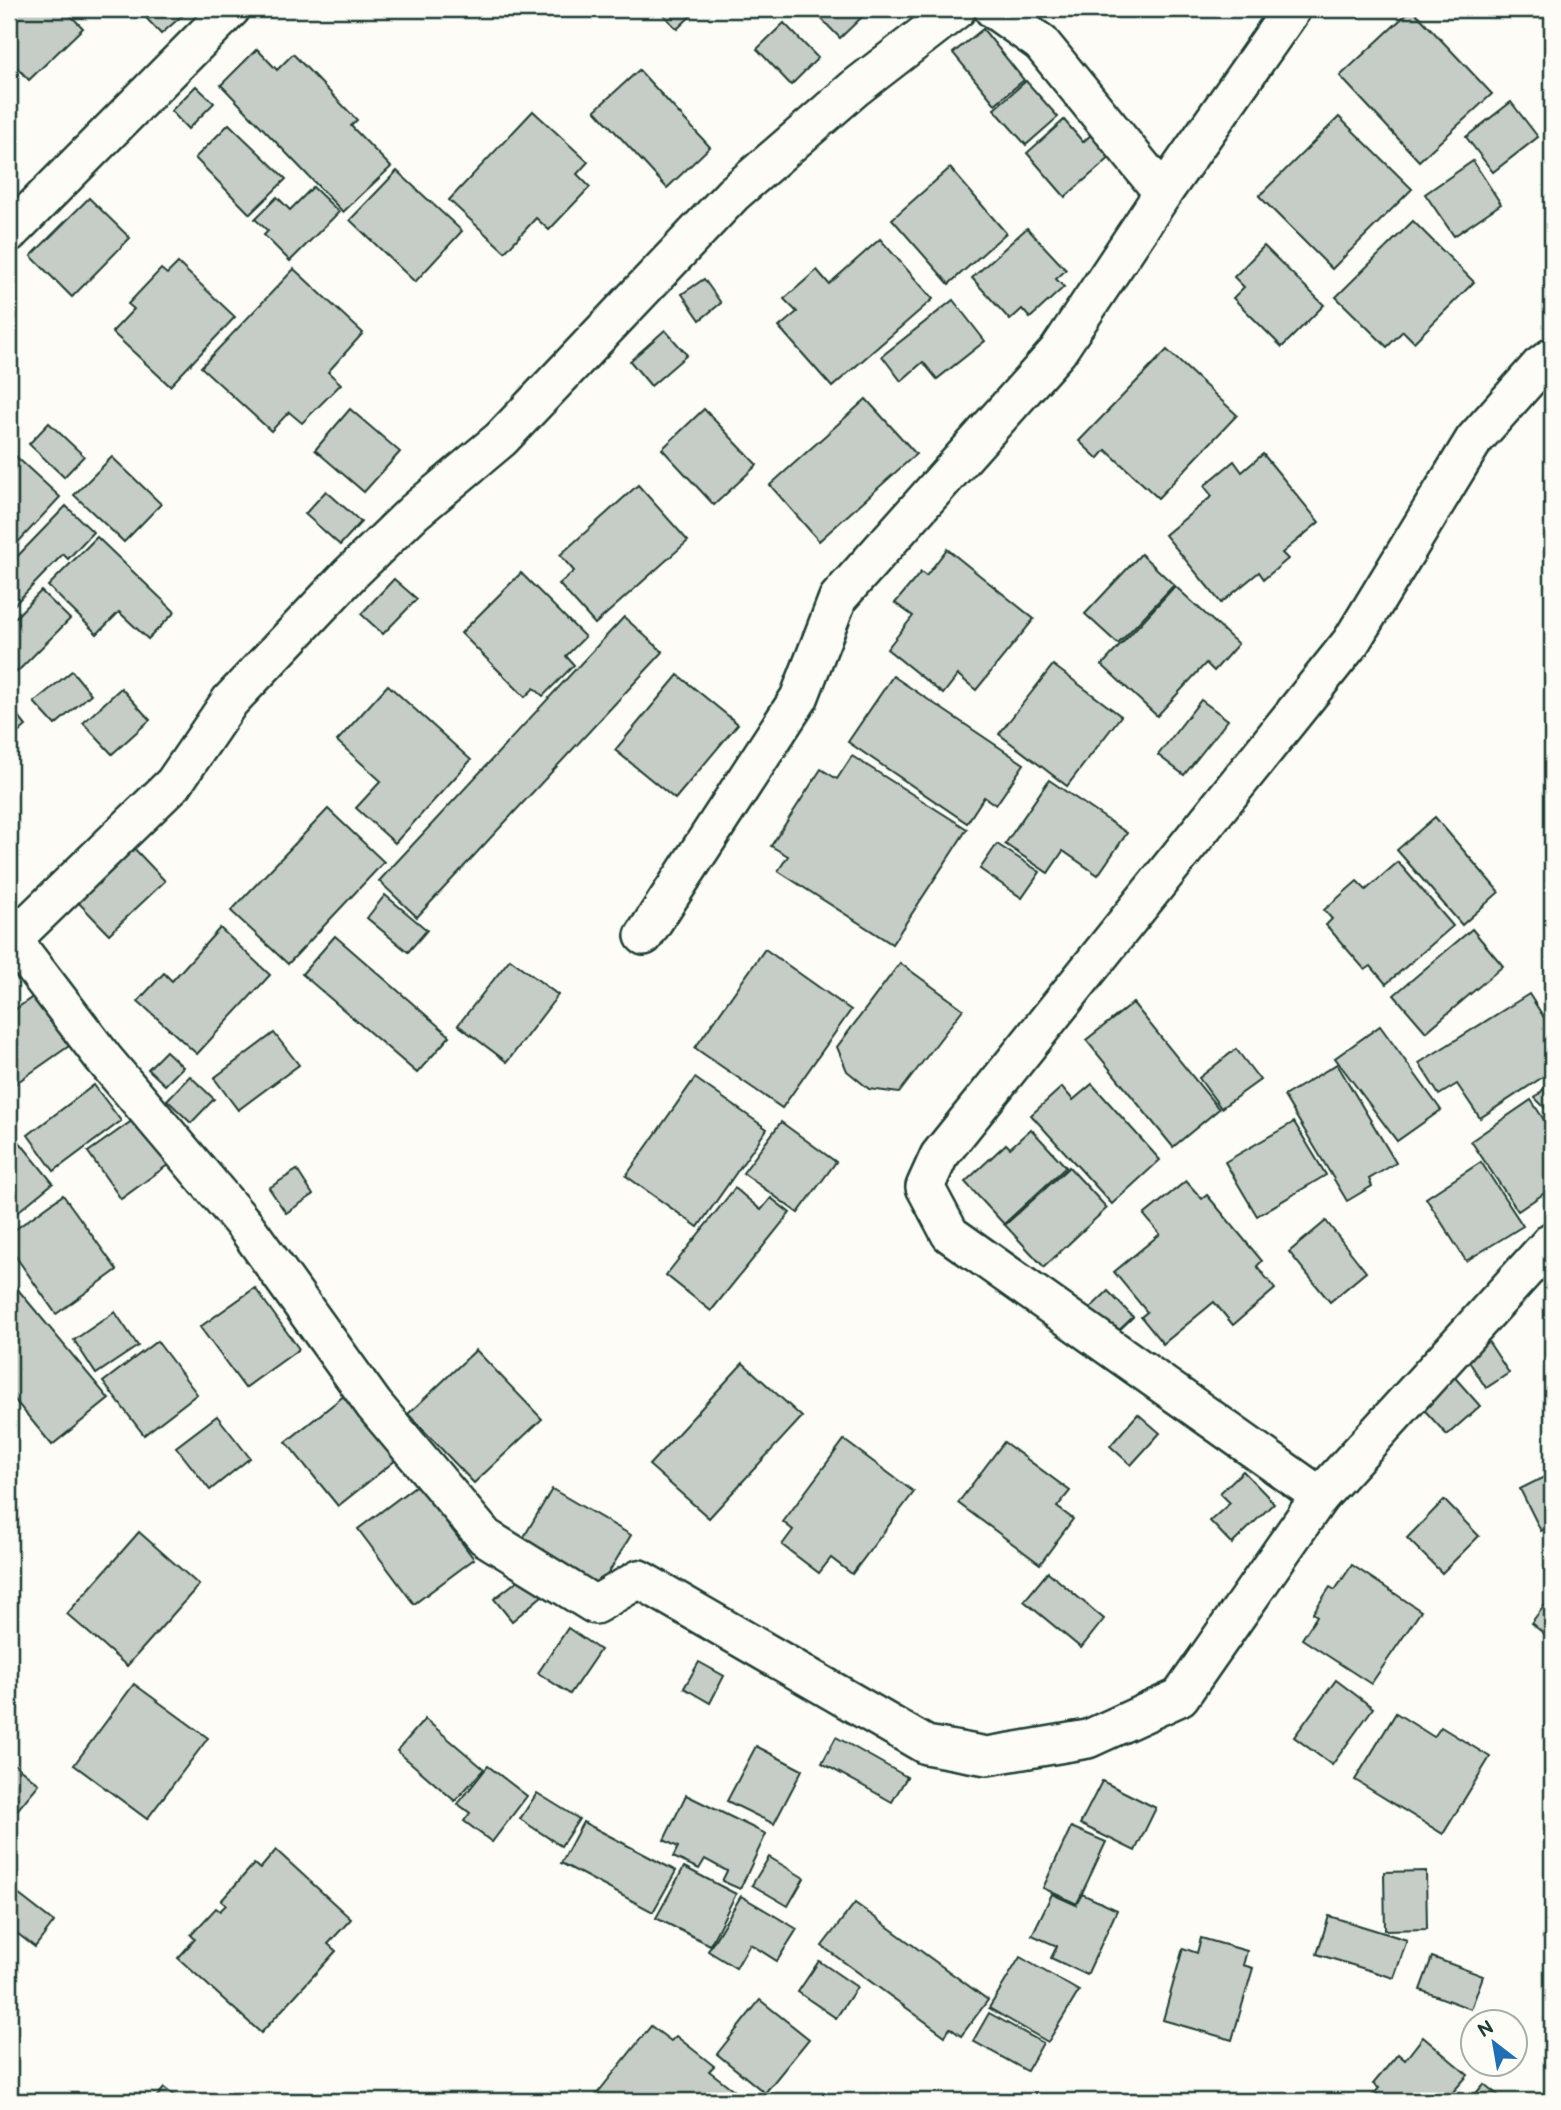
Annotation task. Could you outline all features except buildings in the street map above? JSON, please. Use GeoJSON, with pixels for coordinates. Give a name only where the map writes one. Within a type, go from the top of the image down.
{"type":"FeatureCollection","features":[{"type":"Feature","properties":{"kind":"street"},"geometry":{"type":"LineString","coordinates":[[9,233],[231,9]]}},
{"type":"Feature","properties":{"kind":"street"},"geometry":{"type":"LineString","coordinates":[[957,9],[856,88],[733,194],[501,439],[414,512],[350,574],[230,701],[174,783],[11,941],[104,1059],[247,1228],[374,1405],[485,1537],[594,1605],[639,1579],[926,1745],[987,1756],[1088,1739],[1180,1697],[1320,1496],[1552,1241]]}},
{"type":"Feature","properties":{"kind":"street"},"geometry":{"type":"LineString","coordinates":[[993,9],[1041,43],[1163,193]]}},
{"type":"Feature","properties":{"kind":"street"},"geometry":{"type":"LineString","coordinates":[[644,936],[799,698],[838,598],[1058,351],[1163,193],[1292,9]]}},
{"type":"Feature","properties":{"kind":"street"},"geometry":{"type":"LineString","coordinates":[[1320,1496],[950,1234],[925,1187],[939,1156],[1352,642],[1474,440],[1539,367],[1552,357]]}}]}
